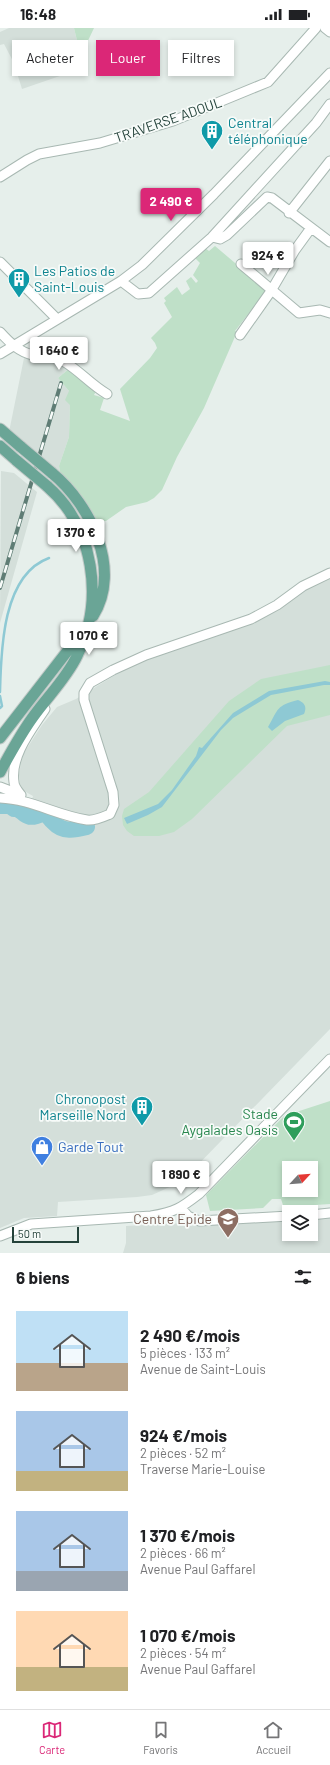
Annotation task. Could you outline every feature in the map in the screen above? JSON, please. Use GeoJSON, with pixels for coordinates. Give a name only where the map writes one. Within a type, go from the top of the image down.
{"type":"FeatureCollection","features":[{"type":"Feature","properties":{"kind":"main road"},"geometry":{"type":"LineString","coordinates":[[0,429],[65,484],[87,515],[95,533],[101,552],[104,575],[103,593],[88,624],[0,738]]}},
{"type":"Feature","properties":{"kind":"main road"},"geometry":{"type":"LineString","coordinates":[[0,446],[47,486],[70,512],[86,546],[93,582],[92,603],[81,648],[64,678],[33,717],[16,742],[0,772]]}},
{"type":"Feature","properties":{"kind":"street","name":"TRAVERSE ADOUL"},"geometry":{"type":"LineString","coordinates":[[0,177],[39,154],[100,143],[173,121],[268,82],[316,28]]}},
{"type":"Feature","properties":{"kind":"street"},"geometry":{"type":"LineString","coordinates":[[325,28],[330,32]]}},
{"type":"Feature","properties":{"kind":"street"},"geometry":{"type":"LineString","coordinates":[[0,354],[121,281],[142,265],[214,194],[330,73]]}},
{"type":"Feature","properties":{"kind":"street"},"geometry":{"type":"LineString","coordinates":[[121,281],[138,294],[150,293],[212,237],[316,123],[330,104]]}},
{"type":"Feature","properties":{"kind":"street"},"geometry":{"type":"LineString","coordinates":[[289,213],[330,161]]}},
{"type":"Feature","properties":{"kind":"street"},"geometry":{"type":"LineString","coordinates":[[212,237],[220,239],[227,236],[267,197],[272,198],[289,213],[330,242]]}},
{"type":"Feature","properties":{"kind":"street"},"geometry":{"type":"LineString","coordinates":[[240,335],[272,291],[295,250],[310,228]]}},
{"type":"Feature","properties":{"kind":"street"},"geometry":{"type":"LineString","coordinates":[[0,262],[57,319]]}},
{"type":"Feature","properties":{"kind":"street"},"geometry":{"type":"LineString","coordinates":[[241,264],[298,314],[320,310],[330,313]]}},
{"type":"Feature","properties":{"kind":"street"},"geometry":{"type":"LineString","coordinates":[[0,332],[14,346],[33,355],[60,359],[72,366],[94,386],[107,394]]}},
{"type":"Feature","properties":{"kind":"street"},"geometry":{"type":"LineString","coordinates":[[0,798],[32,803],[88,820],[99,819],[110,814],[114,804],[113,792],[84,700],[84,693],[90,683],[133,659],[251,619],[277,605],[303,586],[330,573]]}},
{"type":"Feature","properties":{"kind":"street"},"geometry":{"type":"LineString","coordinates":[[21,795],[14,781],[14,768],[17,757],[22,745],[64,678]]}},
{"type":"Feature","properties":{"kind":"street"},"geometry":{"type":"LineString","coordinates":[[0,788],[21,795],[32,803]]}},
{"type":"Feature","properties":{"kind":"street"},"geometry":{"type":"LineString","coordinates":[[0,1236],[31,1224],[152,1216],[181,1208],[199,1194],[330,1059]]}},
{"type":"Feature","properties":{"kind":"street"},"geometry":{"type":"LineString","coordinates":[[181,1208],[188,1216],[199,1221],[282,1216]]}},
{"type":"Feature","properties":{"kind":"street"},"geometry":{"type":"LineString","coordinates":[[318,1214],[330,1213]]}},
{"type":"Feature","properties":{"kind":"shaded area"},"geometry":{"type":"Polygon","coordinates":[[[9,28],[74,28],[77,40],[12,40],[12,59],[4,44],[0,45],[0,32],[9,28]]]}},
{"type":"Feature","properties":{"kind":"shaded area"},"geometry":{"type":"Polygon","coordinates":[[[18,76],[60,76],[22,89],[18,76]]]}},
{"type":"Feature","properties":{"kind":"shaded area"},"geometry":{"type":"Polygon","coordinates":[[[24,358],[47,358],[70,368],[58,378],[69,391],[70,405],[69,437],[59,466],[61,476],[9,432],[24,358]]]}},
{"type":"Feature","properties":{"kind":"shaded area"},"geometry":{"type":"Polygon","coordinates":[[[1,471],[14,473],[37,492],[0,623],[1,471]]]}},
{"type":"Feature","properties":{"kind":"shaded area"},"geometry":{"type":"Polygon","coordinates":[[[330,578],[330,1029],[188,1175],[174,1185],[152,1195],[58,1202],[57,1216],[24,1218],[0,1228],[0,809],[27,820],[33,796],[24,791],[20,784],[19,775],[22,756],[42,725],[57,707],[76,699],[130,666],[259,620],[308,587],[330,578]]]}},
{"type":"Feature","properties":{"kind":"shaded area","name":"Centre Epide"},"geometry":{"type":"Polygon","coordinates":[[[330,1217],[330,1253],[123,1253],[126,1243],[126,1226],[184,1223],[184,1226],[187,1226],[282,1220],[282,1241],[318,1241],[318,1218],[330,1217]]]}},
{"type":"Feature","properties":{"kind":"green space"},"geometry":{"type":"Polygon","coordinates":[[[74,28],[94,28],[88,41],[77,40],[74,28]]]}},
{"type":"Feature","properties":{"kind":"green space"},"geometry":{"type":"Polygon","coordinates":[[[215,246],[267,290],[235,331],[237,332],[204,408],[177,457],[162,490],[154,498],[147,502],[126,507],[106,521],[95,522],[61,476],[59,466],[69,437],[70,405],[65,400],[69,391],[58,378],[70,368],[96,391],[94,395],[104,398],[100,410],[130,421],[120,389],[150,358],[157,348],[151,338],[172,317],[164,303],[166,301],[164,298],[177,287],[182,295],[190,289],[186,281],[191,277],[196,283],[198,281],[193,275],[200,263],[195,258],[205,248],[209,251],[215,246]]]}},
{"type":"Feature","properties":{"kind":"green space"},"geometry":{"type":"Polygon","coordinates":[[[330,665],[330,715],[287,726],[192,819],[174,832],[159,836],[134,836],[127,831],[123,825],[122,816],[124,809],[149,792],[229,701],[261,679],[330,665]]]}},
{"type":"Feature","properties":{"kind":"green space","name":"Stade Aygalades Oasis"},"geometry":{"type":"Polygon","coordinates":[[[330,1101],[330,1204],[283,1205],[281,1199],[272,1199],[263,1208],[210,1211],[206,1195],[284,1116],[330,1101]]]}},
{"type":"Feature","properties":{"kind":"water"},"geometry":{"type":"Polygon","coordinates":[[[325,681],[330,682],[330,685],[271,695],[233,718],[221,730],[162,807],[127,824],[124,818],[158,804],[172,790],[196,756],[199,747],[202,748],[233,713],[269,691],[325,681]]]}},
{"type":"Feature","properties":{"kind":"water"},"geometry":{"type":"Polygon","coordinates":[[[298,700],[305,706],[304,714],[285,721],[272,731],[268,727],[279,709],[286,704],[298,700]]]}},
{"type":"Feature","properties":{"kind":"waterway"},"geometry":{"type":"LineString","coordinates":[[0,692],[1,656],[7,616],[13,597],[22,580],[33,567],[49,558]]}},
{"type":"Feature","properties":{"kind":"waterway"},"geometry":{"type":"LineString","coordinates":[[0,696],[2,706],[0,708]]}},
{"type":"Feature","properties":{"kind":"waterway"},"geometry":{"type":"LineString","coordinates":[[0,806],[10,806],[14,809],[18,809],[25,815],[32,817],[44,813],[61,828],[69,830],[87,827]]}},
{"type":"Feature","properties":{"kind":"railway"},"geometry":{"type":"LineString","coordinates":[[0,588],[61,383]]}},
{"type":"Feature","properties":{"kind":"place","name":"Central téléphonique"},"geometry":{"type":"Point","coordinates":[212,150]}},
{"type":"Feature","properties":{"kind":"place","name":"Les Patios de Saint-Louis"},"geometry":{"type":"Point","coordinates":[19,298]}},
{"type":"Feature","properties":{"kind":"place","name":"Chronopost Marseille Nord"},"geometry":{"type":"Point","coordinates":[142,1126]}},
{"type":"Feature","properties":{"kind":"place","name":"Stade Aygalades Oasis"},"geometry":{"type":"Point","coordinates":[294,1142]}},
{"type":"Feature","properties":{"kind":"place","name":"Garde Tout"},"geometry":{"type":"Point","coordinates":[42,1166]}},
{"type":"Feature","properties":{"kind":"place","name":"Centre Epide"},"geometry":{"type":"Point","coordinates":[228,1238]}}]}
